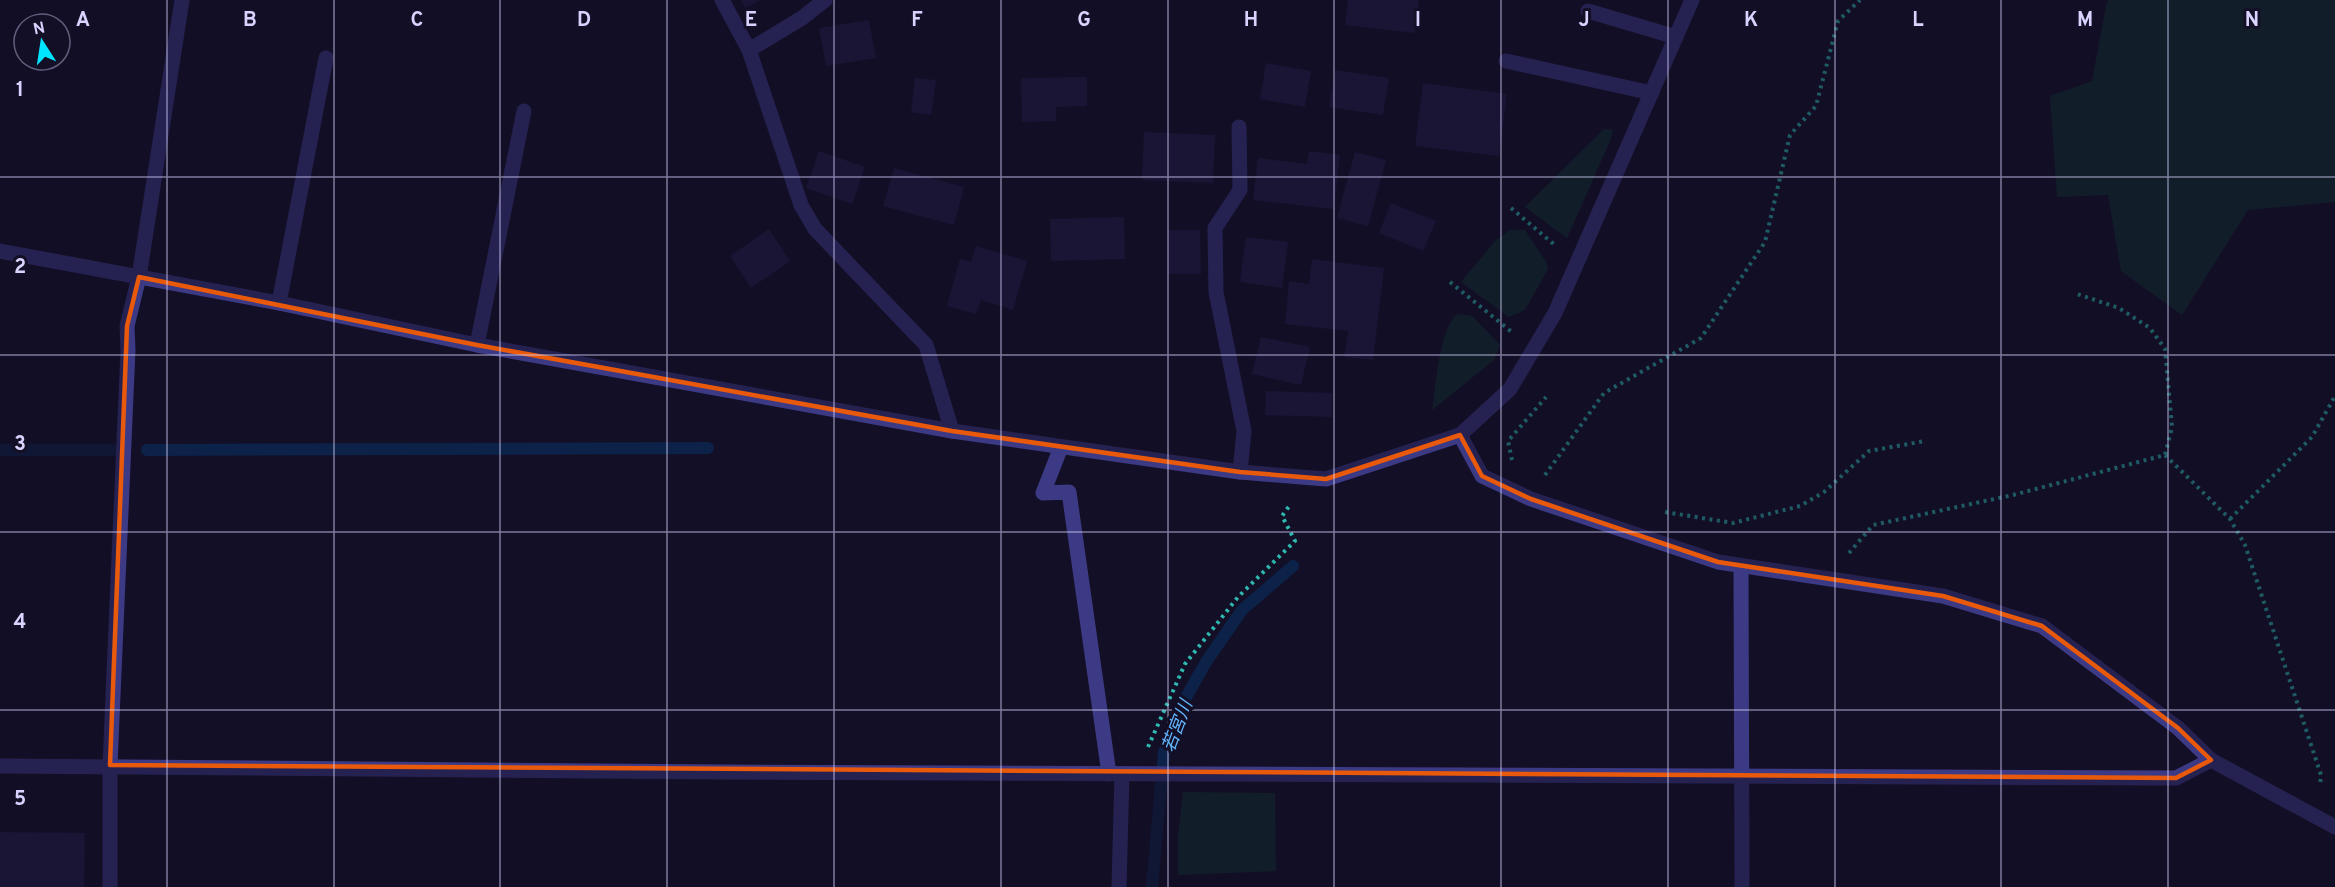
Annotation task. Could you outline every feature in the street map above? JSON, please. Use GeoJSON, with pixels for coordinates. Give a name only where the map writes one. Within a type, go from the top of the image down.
{"type":"FeatureCollection","features":[{"type":"Feature","properties":{"kind":"street"},"geometry":{"type":"LineString","coordinates":[[110,887],[110,765],[128,350],[127,326],[139,277],[182,0]]}},
{"type":"Feature","properties":{"kind":"street"},"geometry":{"type":"LineString","coordinates":[[722,0],[749,50],[801,205],[814,230],[926,345],[952,431]]}},
{"type":"Feature","properties":{"kind":"street"},"geometry":{"type":"LineString","coordinates":[[749,50],[802,18],[825,0]]}},
{"type":"Feature","properties":{"kind":"street"},"geometry":{"type":"LineString","coordinates":[[0,251],[279,303],[477,345],[952,431],[1240,472],[1326,479],[1460,435],[1510,389],[1555,313],[1692,0]]}},
{"type":"Feature","properties":{"kind":"street"},"geometry":{"type":"LineString","coordinates":[[1588,11],[1676,37]]}},
{"type":"Feature","properties":{"kind":"street"},"geometry":{"type":"LineString","coordinates":[[279,303],[326,58]]}},
{"type":"Feature","properties":{"kind":"street"},"geometry":{"type":"LineString","coordinates":[[1506,61],[1652,93]]}},
{"type":"Feature","properties":{"kind":"street"},"geometry":{"type":"LineString","coordinates":[[477,345],[524,111]]}},
{"type":"Feature","properties":{"kind":"street"},"geometry":{"type":"LineString","coordinates":[[1239,127],[1240,190],[1215,228],[1215,239],[1216,292],[1244,431],[1240,472]]}},
{"type":"Feature","properties":{"kind":"street"},"geometry":{"type":"LineString","coordinates":[[1460,435],[1482,476],[1531,499],[1741,568],[1827,578],[1943,596],[2042,626],[2178,728],[2211,760],[2335,826]]}},
{"type":"Feature","properties":{"kind":"street"},"geometry":{"type":"LineString","coordinates":[[1061,447],[1043,492],[1070,492],[1115,774],[1119,887]]}},
{"type":"Feature","properties":{"kind":"street"},"geometry":{"type":"LineString","coordinates":[[1741,568],[1742,887]]}},
{"type":"Feature","properties":{"kind":"street"},"geometry":{"type":"LineString","coordinates":[[0,766],[110,765],[618,772],[2176,778],[2211,760]]}},
{"type":"Feature","properties":{"kind":"path"},"geometry":{"type":"LineString","coordinates":[[1531,499],[1550,466],[1604,393],[1701,338],[1765,242],[1790,135],[1816,106],[1838,21],[1860,0]]}},
{"type":"Feature","properties":{"kind":"path"},"geometry":{"type":"LineString","coordinates":[[1511,208],[1577,264]]}},
{"type":"Feature","properties":{"kind":"path"},"geometry":{"type":"LineString","coordinates":[[1450,282],[1533,350]]}},
{"type":"Feature","properties":{"kind":"path"},"geometry":{"type":"LineString","coordinates":[[2074,293],[2120,308],[2150,328],[2165,349],[2172,428],[2165,455]]}},
{"type":"Feature","properties":{"kind":"path"},"geometry":{"type":"LineString","coordinates":[[2230,519],[2312,437],[2335,396]]}},
{"type":"Feature","properties":{"kind":"path"},"geometry":{"type":"LineString","coordinates":[[1513,464],[1508,441],[1546,397]]}},
{"type":"Feature","properties":{"kind":"path"},"geometry":{"type":"LineString","coordinates":[[1664,512],[1733,523],[1800,506],[1824,492],[1869,451],[1925,441]]}},
{"type":"Feature","properties":{"kind":"path"},"geometry":{"type":"LineString","coordinates":[[2165,455],[2230,519],[2245,545],[2321,775],[2317,817]]}},
{"type":"Feature","properties":{"kind":"path"},"geometry":{"type":"LineString","coordinates":[[1827,578],[1873,525],[2013,495],[2165,455]]}},
{"type":"Feature","properties":{"kind":"path"},"geometry":{"type":"LineString","coordinates":[[1144,774],[1149,747],[1185,664],[1238,597],[1295,541],[1282,516],[1308,477]]}},
{"type":"Feature","properties":{"kind":"highlighted area"},"geometry":{"type":"Polygon","coordinates":[[[139,277],[477,345],[952,431],[1240,472],[1326,479],[1460,435],[1482,476],[1531,499],[1718,562],[1943,596],[2042,626],[2178,728],[2211,760],[2176,778],[110,765],[127,326],[139,277]]]}},
{"type":"Feature","properties":{"kind":"green space"},"geometry":{"type":"Polygon","coordinates":[[[2335,0],[2335,202],[2248,210],[2182,315],[2121,271],[2108,195],[2057,197],[2050,96],[2092,81],[2107,1],[2335,0]]]}},
{"type":"Feature","properties":{"kind":"green space"},"geometry":{"type":"Polygon","coordinates":[[[1604,129],[1613,130],[1610,141],[1567,238],[1525,207],[1604,129]]]}},
{"type":"Feature","properties":{"kind":"green space"},"geometry":{"type":"Polygon","coordinates":[[[1510,230],[1525,230],[1546,262],[1548,269],[1525,310],[1509,317],[1461,282],[1496,240],[1510,230]]]}},
{"type":"Feature","properties":{"kind":"green space"},"geometry":{"type":"Polygon","coordinates":[[[1457,314],[1472,316],[1500,345],[1494,360],[1432,410],[1442,345],[1451,321],[1457,314]]]}},
{"type":"Feature","properties":{"kind":"green space"},"geometry":{"type":"Polygon","coordinates":[[[1183,792],[1275,793],[1276,871],[1178,875],[1178,837],[1183,792]]]}},
{"type":"Feature","properties":{"kind":"building"},"geometry":{"type":"Polygon","coordinates":[[[741,0],[761,0],[745,8],[741,0]]]}},
{"type":"Feature","properties":{"kind":"building"},"geometry":{"type":"Polygon","coordinates":[[[1348,0],[1419,0],[1415,33],[1345,25],[1348,0]]]}},
{"type":"Feature","properties":{"kind":"building"},"geometry":{"type":"Polygon","coordinates":[[[869,20],[876,58],[826,66],[819,28],[869,20]]]}},
{"type":"Feature","properties":{"kind":"building"},"geometry":{"type":"Polygon","coordinates":[[[1266,63],[1311,71],[1305,107],[1260,99],[1266,63]]]}},
{"type":"Feature","properties":{"kind":"building"},"geometry":{"type":"Polygon","coordinates":[[[1335,70],[1389,78],[1383,115],[1329,107],[1335,70]]]}},
{"type":"Feature","properties":{"kind":"building"},"geometry":{"type":"Polygon","coordinates":[[[1087,77],[1087,106],[1056,107],[1056,121],[1022,122],[1021,78],[1087,77]]]}},
{"type":"Feature","properties":{"kind":"building"},"geometry":{"type":"Polygon","coordinates":[[[915,78],[936,80],[931,115],[911,112],[915,78]]]}},
{"type":"Feature","properties":{"kind":"building"},"geometry":{"type":"Polygon","coordinates":[[[1423,83],[1507,94],[1499,156],[1415,146],[1423,83]]]}},
{"type":"Feature","properties":{"kind":"building"},"geometry":{"type":"Polygon","coordinates":[[[1144,132],[1215,135],[1213,183],[1142,180],[1144,132]]]}},
{"type":"Feature","properties":{"kind":"building"},"geometry":{"type":"Polygon","coordinates":[[[819,151],[865,167],[852,204],[806,188],[819,151]]]}},
{"type":"Feature","properties":{"kind":"building"},"geometry":{"type":"Polygon","coordinates":[[[1309,151],[1340,155],[1334,209],[1253,200],[1258,158],[1307,164],[1309,151]]]}},
{"type":"Feature","properties":{"kind":"building"},"geometry":{"type":"Polygon","coordinates":[[[1355,152],[1386,160],[1368,226],[1337,218],[1355,152]]]}},
{"type":"Feature","properties":{"kind":"building"},"geometry":{"type":"Polygon","coordinates":[[[894,168],[964,187],[954,225],[883,206],[894,168]]]}},
{"type":"Feature","properties":{"kind":"building"},"geometry":{"type":"Polygon","coordinates":[[[1391,203],[1436,221],[1423,251],[1379,233],[1391,203]]]}},
{"type":"Feature","properties":{"kind":"building"},"geometry":{"type":"Polygon","coordinates":[[[1124,217],[1125,259],[1051,261],[1050,219],[1124,217]]]}},
{"type":"Feature","properties":{"kind":"building"},"geometry":{"type":"Polygon","coordinates":[[[769,229],[790,261],[751,288],[730,256],[769,229]]]}},
{"type":"Feature","properties":{"kind":"building"},"geometry":{"type":"Polygon","coordinates":[[[1168,230],[1200,230],[1201,274],[1168,274],[1168,230]]]}},
{"type":"Feature","properties":{"kind":"building"},"geometry":{"type":"Polygon","coordinates":[[[1246,237],[1288,242],[1282,288],[1240,282],[1246,237]]]}},
{"type":"Feature","properties":{"kind":"building"},"geometry":{"type":"Polygon","coordinates":[[[976,246],[1027,261],[1013,310],[981,300],[976,314],[947,306],[960,259],[971,262],[976,246]]]}},
{"type":"Feature","properties":{"kind":"building"},"geometry":{"type":"Polygon","coordinates":[[[1312,259],[1384,268],[1373,360],[1344,357],[1348,331],[1285,324],[1289,281],[1309,284],[1312,259]]]}},
{"type":"Feature","properties":{"kind":"building"},"geometry":{"type":"Polygon","coordinates":[[[1261,337],[1310,347],[1301,385],[1252,374],[1261,337]]]}},
{"type":"Feature","properties":{"kind":"building"},"geometry":{"type":"Polygon","coordinates":[[[1266,391],[1332,393],[1332,417],[1265,415],[1266,391]]]}},
{"type":"Feature","properties":{"kind":"building"},"geometry":{"type":"Polygon","coordinates":[[[0,832],[85,833],[84,887],[0,887],[0,832]]]}},
{"type":"Feature","properties":{"kind":"waterway"},"geometry":{"type":"LineString","coordinates":[[147,450],[708,448]]}},
{"type":"Feature","properties":{"kind":"waterway"},"geometry":{"type":"LineString","coordinates":[[0,450],[113,450]]}},
{"type":"Feature","properties":{"kind":"waterway","name":"若宮川"},"geometry":{"type":"LineString","coordinates":[[1152,887],[1164,752],[1180,708],[1206,662],[1242,610],[1293,566]]}}]}
